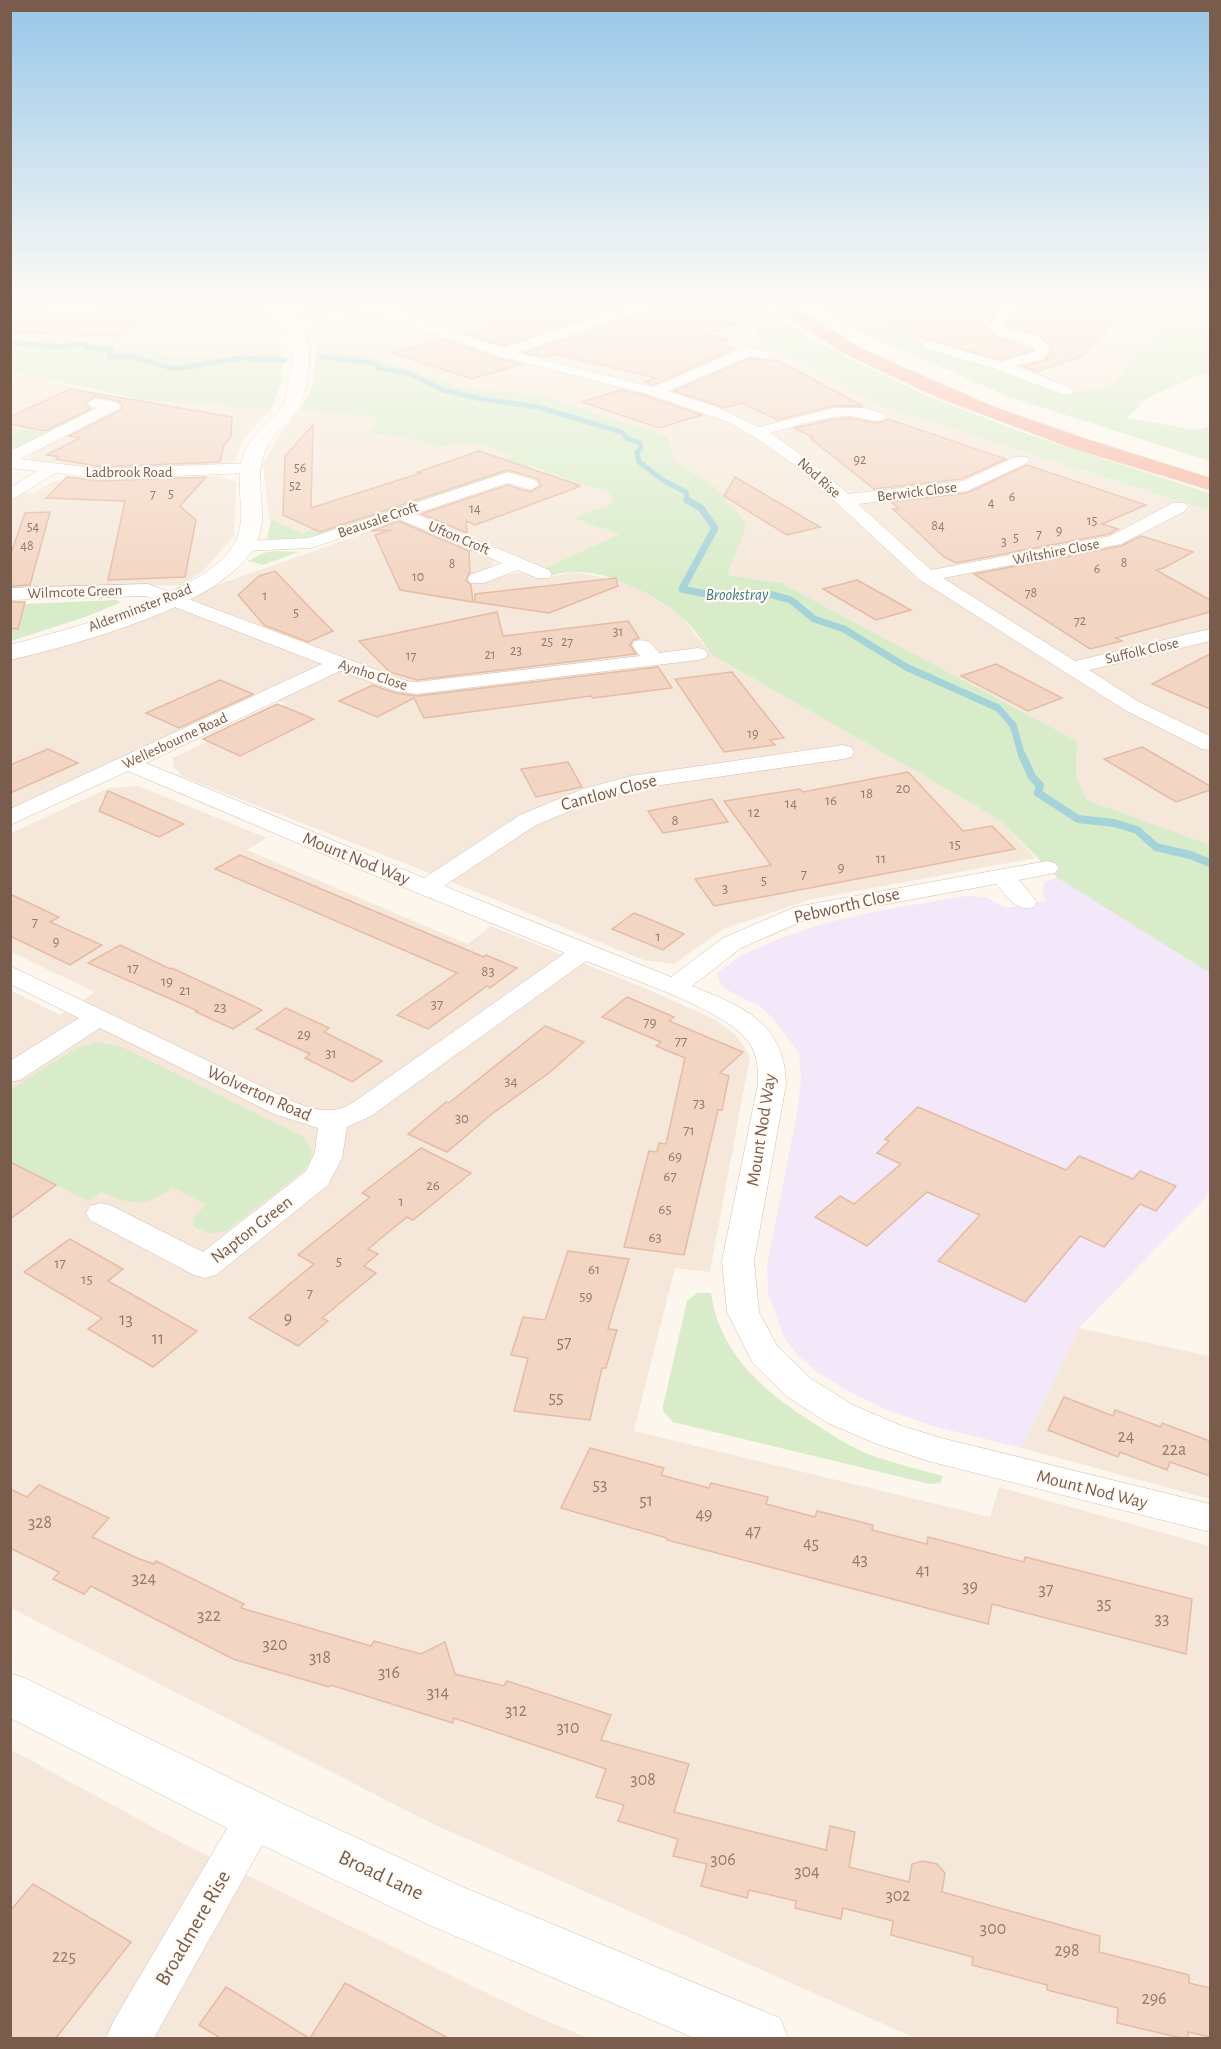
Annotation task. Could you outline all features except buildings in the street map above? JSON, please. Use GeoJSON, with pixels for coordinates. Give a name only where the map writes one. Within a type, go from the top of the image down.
{"type":"FeatureCollection","features":[{"type":"Feature","properties":{"kind":"highway"},"geometry":{"type":"LineString","coordinates":[[961,399],[1072,441],[1210,484]]}},
{"type":"Feature","properties":{"kind":"highway"},"geometry":{"type":"LineString","coordinates":[[995,399],[1092,433],[1210,470]]}},
{"type":"Feature","properties":{"kind":"street"},"geometry":{"type":"LineString","coordinates":[[245,546],[250,523],[249,468],[259,442],[267,430],[291,409],[293,399]]}},
{"type":"Feature","properties":{"kind":"street","name":"Nod Rise"},"geometry":{"type":"LineString","coordinates":[[673,399],[710,411],[757,432],[807,465],[904,558],[927,576],[1074,667],[1131,706],[1210,744]]}},
{"type":"Feature","properties":{"kind":"street"},"geometry":{"type":"LineString","coordinates":[[10,458],[113,406],[95,403]]}},
{"type":"Feature","properties":{"kind":"street"},"geometry":{"type":"LineString","coordinates":[[757,432],[840,412],[876,411]]}},
{"type":"Feature","properties":{"kind":"street","name":"Berwick Close"},"geometry":{"type":"LineString","coordinates":[[844,500],[967,486],[1021,460]]}},
{"type":"Feature","properties":{"kind":"street","name":"Ladbrook Road"},"geometry":{"type":"LineString","coordinates":[[10,463],[51,469],[139,474],[249,468]]}},
{"type":"Feature","properties":{"kind":"street"},"geometry":{"type":"LineString","coordinates":[[10,496],[51,469]]}},
{"type":"Feature","properties":{"kind":"street","name":"Beausale Croft"},"geometry":{"type":"LineString","coordinates":[[245,546],[311,543],[508,477],[530,477]]}},
{"type":"Feature","properties":{"kind":"street","name":"Wiltshire Close"},"geometry":{"type":"LineString","coordinates":[[927,576],[1115,540],[1179,507]]}},
{"type":"Feature","properties":{"kind":"street","name":"Ufton Croft"},"geometry":{"type":"LineString","coordinates":[[399,513],[543,574]]}},
{"type":"Feature","properties":{"kind":"street","name":"Alderminster Road"},"geometry":{"type":"LineString","coordinates":[[10,652],[121,618],[174,598],[213,577],[245,546]]}},
{"type":"Feature","properties":{"kind":"street","name":"Ufton Croft"},"geometry":{"type":"LineString","coordinates":[[477,579],[520,563]]}},
{"type":"Feature","properties":{"kind":"street","name":"Wilmcote Green"},"geometry":{"type":"LineString","coordinates":[[10,594],[148,590],[174,598]]}},
{"type":"Feature","properties":{"kind":"street","name":"Aynho Close"},"geometry":{"type":"LineString","coordinates":[[174,598],[403,687],[417,688],[648,652],[698,654]]}},
{"type":"Feature","properties":{"kind":"street","name":"Suffolk Close"},"geometry":{"type":"LineString","coordinates":[[1074,667],[1210,635]]}},
{"type":"Feature","properties":{"kind":"street","name":"Wellesbourne Road"},"geometry":{"type":"LineString","coordinates":[[10,818],[339,664]]}},
{"type":"Feature","properties":{"kind":"street","name":"Cantlow Close"},"geometry":{"type":"LineString","coordinates":[[425,888],[528,820],[591,794],[632,783],[843,752]]}},
{"type":"Feature","properties":{"kind":"street"},"geometry":{"type":"LineString","coordinates":[[816,756],[832,777]]}},
{"type":"Feature","properties":{"kind":"street","name":"Mount Nod Way"},"geometry":{"type":"LineString","coordinates":[[128,763],[425,888],[722,1007],[744,1020],[760,1035],[769,1050],[773,1067],[772,1084],[736,1278],[737,1289],[745,1318],[757,1345],[776,1370],[839,1412],[873,1431],[923,1448],[1210,1518]]}},
{"type":"Feature","properties":{"kind":"street","name":"Pebworth Close"},"geometry":{"type":"LineString","coordinates":[[674,987],[732,943],[804,912],[1047,868]]}},
{"type":"Feature","properties":{"kind":"street"},"geometry":{"type":"LineString","coordinates":[[1002,876],[1025,902]]}},
{"type":"Feature","properties":{"kind":"street","name":"Wolverton Road"},"geometry":{"type":"LineString","coordinates":[[10,974],[284,1108],[332,1123],[346,1119],[361,1110],[584,951]]}},
{"type":"Feature","properties":{"kind":"street"},"geometry":{"type":"LineString","coordinates":[[10,1074],[98,1018]]}},
{"type":"Feature","properties":{"kind":"street","name":"Napton Green"},"geometry":{"type":"LineString","coordinates":[[101,1213],[205,1268],[317,1178],[328,1161],[333,1138],[332,1123]]}},
{"type":"Feature","properties":{"kind":"street","name":"Broad Lane"},"geometry":{"type":"LineString","coordinates":[[10,1694],[257,1818],[446,1905],[760,2038]]}},
{"type":"Feature","properties":{"kind":"street","name":"Broadmere Rise"},"geometry":{"type":"LineString","coordinates":[[129,2038],[257,1818]]}},
{"type":"Feature","properties":{"kind":"shaded area"},"geometry":{"type":"Polygon","coordinates":[[[11,399],[95,399],[11,436],[11,399]]]}},
{"type":"Feature","properties":{"kind":"shaded area"},"geometry":{"type":"Polygon","coordinates":[[[546,399],[867,399],[878,405],[1210,511],[1210,845],[1087,800],[1076,777],[1077,741],[781,583],[726,575],[714,486],[673,460],[546,399]]]}},
{"type":"Feature","properties":{"kind":"shaded area"},"geometry":{"type":"Polygon","coordinates":[[[141,400],[271,409],[244,438],[235,461],[220,467],[89,470],[31,462],[29,457],[32,453],[141,400]]]}},
{"type":"Feature","properties":{"kind":"shaded area"},"geometry":{"type":"Polygon","coordinates":[[[300,410],[379,417],[369,433],[409,438],[438,447],[479,443],[515,457],[300,533],[269,518],[263,464],[284,428],[300,410]]]}},
{"type":"Feature","properties":{"kind":"shaded area"},"geometry":{"type":"Polygon","coordinates":[[[544,471],[611,494],[612,504],[573,518],[621,534],[545,568],[423,515],[424,511],[488,488],[500,486],[520,490],[538,484],[532,477],[544,471]]]}},
{"type":"Feature","properties":{"kind":"shaded area"},"geometry":{"type":"Polygon","coordinates":[[[218,476],[236,482],[234,536],[203,571],[182,585],[11,590],[11,491],[33,494],[52,482],[68,479],[104,481],[218,476]]]}},
{"type":"Feature","properties":{"kind":"shaded area"},"geometry":{"type":"Polygon","coordinates":[[[385,526],[409,526],[495,559],[490,567],[469,577],[482,583],[514,573],[529,573],[544,578],[574,572],[628,582],[682,617],[712,655],[973,804],[1003,823],[1036,858],[812,899],[723,929],[674,964],[644,960],[183,777],[173,766],[173,758],[286,704],[260,693],[11,809],[10,659],[164,610],[214,586],[385,526]]]}},
{"type":"Feature","properties":{"kind":"shaded area"},"geometry":{"type":"Polygon","coordinates":[[[138,786],[267,838],[247,850],[468,944],[491,926],[642,987],[714,1019],[736,1035],[750,1056],[710,1272],[675,1268],[634,1431],[990,1517],[999,1487],[1210,1546],[1210,2038],[915,2038],[431,1823],[11,1608],[10,990],[60,1015],[95,992],[11,952],[11,833],[109,788],[138,786]]]}},
{"type":"Feature","properties":{"kind":"shaded area"},"geometry":{"type":"Polygon","coordinates":[[[1058,877],[1210,973],[1210,1193],[1079,1328],[1022,1448],[933,1426],[885,1409],[844,1389],[816,1371],[798,1356],[784,1337],[768,1293],[767,1266],[797,1113],[801,1080],[799,1053],[774,1019],[758,1005],[732,993],[720,984],[717,973],[742,955],[779,939],[825,923],[877,911],[966,896],[986,897],[1005,908],[1046,901],[1042,891],[1045,882],[1058,877]]]}},
{"type":"Feature","properties":{"kind":"shaded area"},"geometry":{"type":"Polygon","coordinates":[[[1078,1328],[1210,1356],[1210,1499],[1022,1448],[1078,1328]]]}},
{"type":"Feature","properties":{"kind":"shaded area"},"geometry":{"type":"Polygon","coordinates":[[[10,1749],[184,1844],[530,2014],[588,2038],[11,2038],[10,1749]]]}},
{"type":"Feature","properties":{"kind":"green space"},"geometry":{"type":"Polygon","coordinates":[[[135,399],[275,399],[271,409],[135,399]]]}},
{"type":"Feature","properties":{"kind":"green space"},"geometry":{"type":"Polygon","coordinates":[[[306,399],[549,399],[668,436],[673,460],[714,486],[747,524],[727,575],[781,583],[1077,741],[1076,777],[1087,800],[1210,845],[1210,973],[1058,878],[1003,823],[712,655],[685,620],[653,597],[620,581],[586,572],[553,575],[545,568],[620,534],[572,518],[612,504],[611,494],[530,466],[315,539],[272,540],[267,538],[271,519],[301,533],[514,457],[479,443],[438,447],[409,438],[369,433],[378,417],[300,410],[306,399]]]}},
{"type":"Feature","properties":{"kind":"green space"},"geometry":{"type":"Polygon","coordinates":[[[867,399],[935,399],[1027,434],[1210,493],[1210,511],[878,405],[867,399]]]}},
{"type":"Feature","properties":{"kind":"green space"},"geometry":{"type":"Polygon","coordinates":[[[1014,399],[1146,399],[1127,418],[1195,430],[1210,426],[1210,461],[1014,399]]]}},
{"type":"Feature","properties":{"kind":"green space"},"geometry":{"type":"Polygon","coordinates":[[[76,407],[92,412],[11,453],[10,436],[76,407]]]}},
{"type":"Feature","properties":{"kind":"green space"},"geometry":{"type":"Polygon","coordinates":[[[299,552],[263,565],[248,561],[263,553],[299,552]]]}},
{"type":"Feature","properties":{"kind":"green space"},"geometry":{"type":"Polygon","coordinates":[[[117,600],[121,602],[88,616],[11,641],[10,620],[20,617],[25,604],[117,600]]]}},
{"type":"Feature","properties":{"kind":"green space"},"geometry":{"type":"Polygon","coordinates":[[[97,1042],[122,1047],[302,1136],[312,1151],[309,1163],[303,1171],[226,1231],[209,1234],[194,1227],[193,1223],[196,1214],[206,1205],[172,1187],[163,1194],[146,1201],[130,1202],[101,1192],[88,1201],[11,1163],[10,1090],[76,1048],[97,1042]]]}},
{"type":"Feature","properties":{"kind":"green space"},"geometry":{"type":"Polygon","coordinates":[[[697,1293],[711,1293],[716,1316],[736,1355],[749,1372],[782,1402],[855,1448],[886,1460],[943,1476],[940,1483],[930,1484],[673,1422],[663,1411],[663,1406],[687,1301],[697,1293]]]}},
{"type":"Feature","properties":{"kind":"waterway","name":"Brookstray"},"geometry":{"type":"LineString","coordinates":[[479,399],[538,407],[621,432],[628,439],[640,443],[641,448],[637,452],[639,462],[664,481],[686,492],[687,500]]}},
{"type":"Feature","properties":{"kind":"waterway","name":"Brookstray"},"geometry":{"type":"LineString","coordinates":[[687,500],[701,508],[715,528],[682,589],[706,594],[765,593],[791,600],[814,619],[844,629],[906,667],[998,708],[1013,725],[1022,756]]}},
{"type":"Feature","properties":{"kind":"waterway","name":"Brookstray"},"geometry":{"type":"LineString","coordinates":[[1022,755],[1032,777],[1040,785],[1038,793],[1078,819],[1114,823],[1137,830],[1156,847],[1190,855],[1210,863]]}}]}
